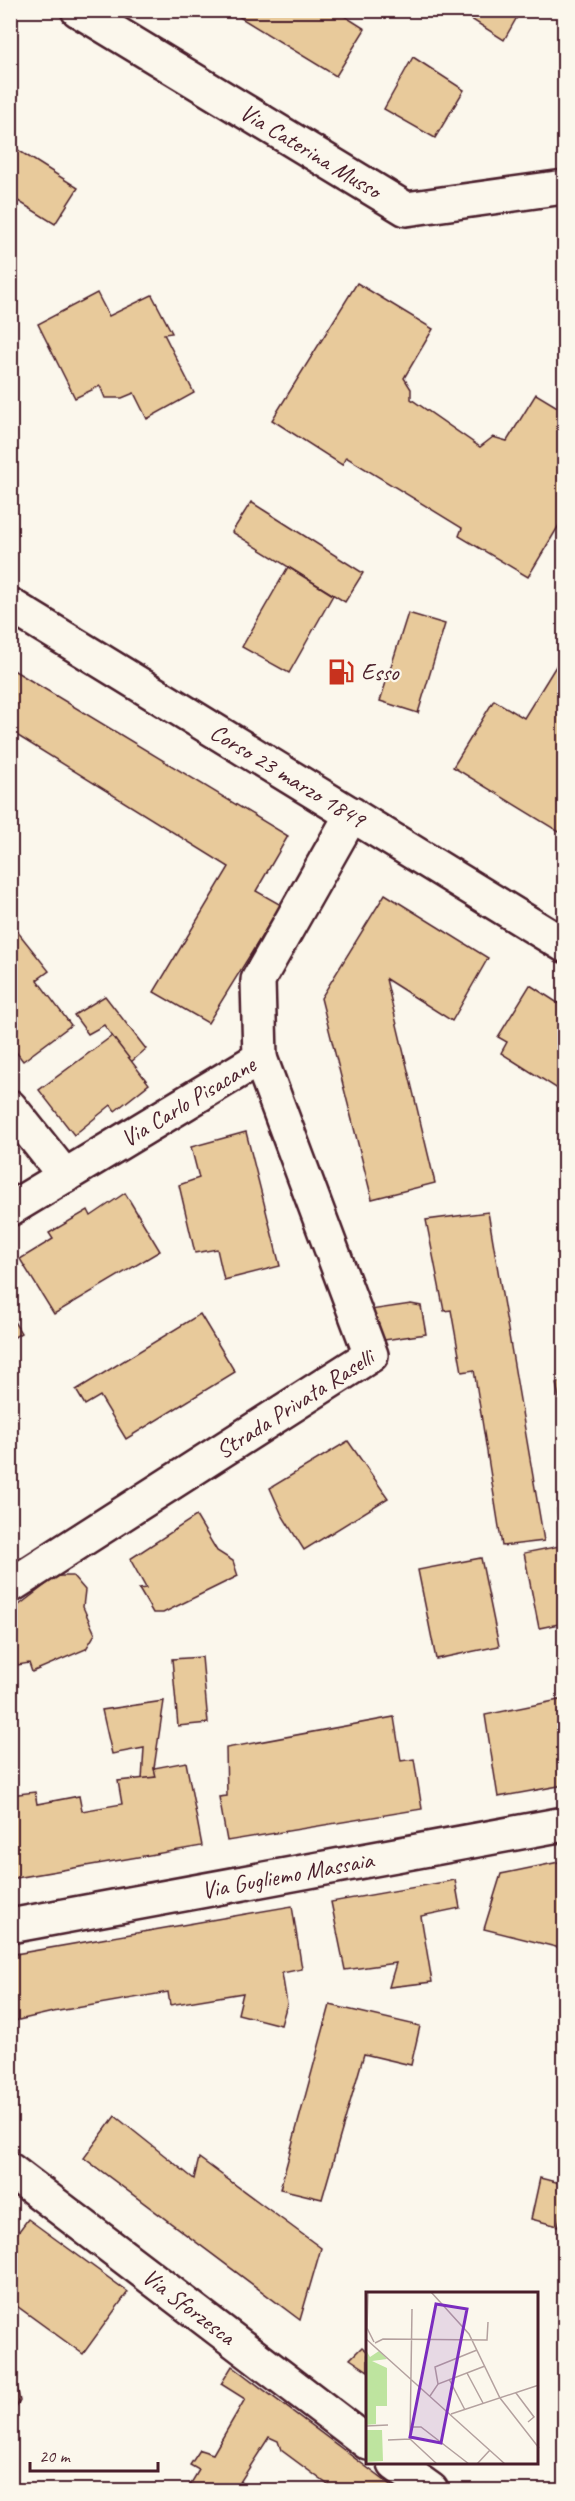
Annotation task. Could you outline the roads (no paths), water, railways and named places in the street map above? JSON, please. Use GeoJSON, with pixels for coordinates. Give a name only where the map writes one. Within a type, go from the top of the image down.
{"type":"FeatureCollection","features":[{"type":"Feature","properties":{"kind":"street","name":"Via Caterina Musso"},"geometry":{"type":"LineString","coordinates":[[78,10],[406,209],[564,187]]}},
{"type":"Feature","properties":{"kind":"street","name":"Corso 23 marzo 1849"},"geometry":{"type":"LineString","coordinates":[[10,605],[564,945]]}},
{"type":"Feature","properties":{"kind":"street","name":"Via Carlo Pisacane"},"geometry":{"type":"LineString","coordinates":[[10,1209],[260,1058],[258,980],[352,814]]}},
{"type":"Feature","properties":{"kind":"street","name":"Strada Privata Raselli"},"geometry":{"type":"LineString","coordinates":[[10,1586],[371,1355],[260,1058]]}},
{"type":"Feature","properties":{"kind":"street"},"geometry":{"type":"LineString","coordinates":[[10,1107],[65,1176]]}},
{"type":"Feature","properties":{"kind":"street","name":"Via Gugliemo Massaia"},"geometry":{"type":"LineString","coordinates":[[10,1926],[564,1824]]}},
{"type":"Feature","properties":{"kind":"street","name":"Via Sforzesca"},"geometry":{"type":"LineString","coordinates":[[10,2170],[366,2441]]}},
{"type":"Feature","properties":{"kind":"street"},"geometry":{"type":"LineString","coordinates":[[398,2465],[431,2490]]}},
{"type":"Feature","properties":{"kind":"place","name":"Esso"},"geometry":{"type":"Point","coordinates":[341,672]}}]}
